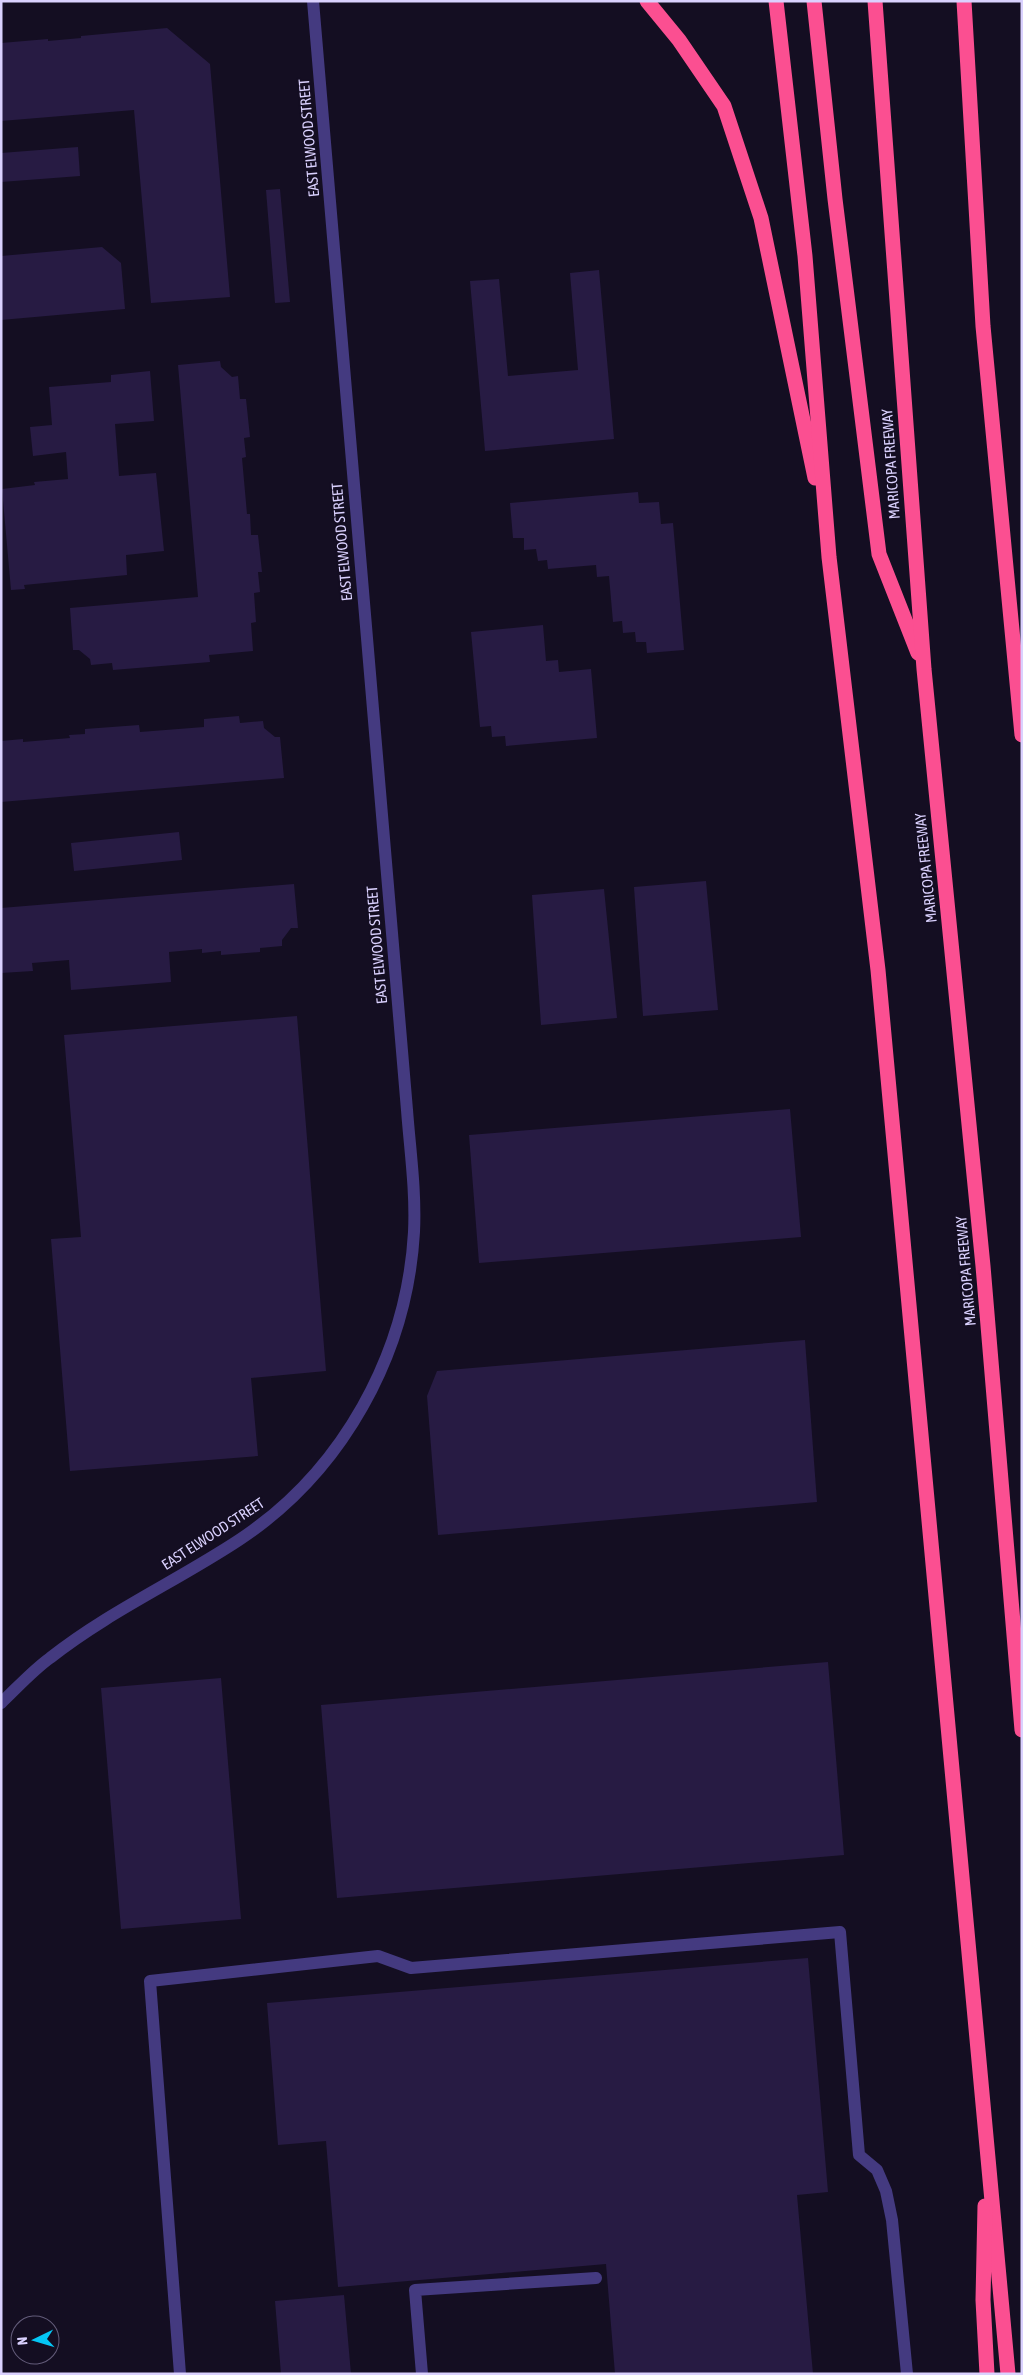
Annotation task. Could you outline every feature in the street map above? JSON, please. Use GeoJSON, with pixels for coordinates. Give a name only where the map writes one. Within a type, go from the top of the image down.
{"type":"FeatureCollection","features":[{"type":"Feature","properties":{"kind":"highway"},"geometry":{"type":"LineString","coordinates":[[647,1],[679,40],[724,106],[761,218],[799,395],[830,556]]}},
{"type":"Feature","properties":{"kind":"highway"},"geometry":{"type":"LineString","coordinates":[[776,1],[805,256],[830,556],[879,980],[1008,2374]]}},
{"type":"Feature","properties":{"kind":"highway"},"geometry":{"type":"LineString","coordinates":[[814,1],[835,199],[879,554],[924,668]]}},
{"type":"Feature","properties":{"kind":"highway","name":"MARICOPA FREEWAY"},"geometry":{"type":"LineString","coordinates":[[875,1],[924,668],[983,1266],[1022,1730]]}},
{"type":"Feature","properties":{"kind":"highway"},"geometry":{"type":"LineString","coordinates":[[964,1],[984,326],[1022,735]]}},
{"type":"Feature","properties":{"kind":"highway"},"geometry":{"type":"LineString","coordinates":[[986,2132],[982,2300],[987,2374]]}},
{"type":"Feature","properties":{"kind":"street","name":"EAST ELWOOD STREET"},"geometry":{"type":"LineString","coordinates":[[1,1703],[50,1658],[110,1617],[238,1541],[287,1504],[346,1436],[370,1394],[398,1321],[408,1276],[414,1232],[407,1110],[313,1]]}},
{"type":"Feature","properties":{"kind":"street"},"geometry":{"type":"LineString","coordinates":[[180,2374],[150,1982],[378,1956],[411,1968],[840,1932],[858,2155],[877,2170],[886,2190],[892,2220],[907,2374]]}},
{"type":"Feature","properties":{"kind":"street"},"geometry":{"type":"LineString","coordinates":[[422,2374],[415,2290],[596,2278]]}},
{"type":"Feature","properties":{"kind":"building"},"geometry":{"type":"Polygon","coordinates":[[[167,28],[210,64],[230,297],[151,303],[134,110],[1,121],[1,43],[48,39],[48,41],[167,28]]]}},
{"type":"Feature","properties":{"kind":"building"},"geometry":{"type":"Polygon","coordinates":[[[78,147],[80,176],[1,182],[1,153],[78,147]]]}},
{"type":"Feature","properties":{"kind":"building"},"geometry":{"type":"Polygon","coordinates":[[[280,189],[290,302],[275,303],[266,190],[280,189]]]}},
{"type":"Feature","properties":{"kind":"building"},"geometry":{"type":"Polygon","coordinates":[[[102,247],[121,263],[125,309],[1,320],[1,256],[102,247]]]}},
{"type":"Feature","properties":{"kind":"building"},"geometry":{"type":"Polygon","coordinates":[[[599,270],[614,439],[485,451],[470,281],[499,279],[508,376],[578,370],[570,273],[599,270]]]}},
{"type":"Feature","properties":{"kind":"building"},"geometry":{"type":"Polygon","coordinates":[[[220,361],[221,367],[232,377],[238,376],[240,399],[246,399],[250,437],[244,438],[246,457],[242,458],[247,514],[250,514],[251,535],[258,535],[262,572],[258,572],[260,592],[254,593],[256,622],[251,623],[253,651],[209,655],[210,662],[113,670],[112,663],[91,665],[90,659],[79,650],[73,650],[70,608],[198,597],[178,365],[220,361]]]}},
{"type":"Feature","properties":{"kind":"building"},"geometry":{"type":"Polygon","coordinates":[[[150,371],[154,421],[115,424],[119,476],[156,473],[164,551],[126,555],[127,575],[24,585],[25,589],[11,590],[2,489],[35,485],[34,482],[68,479],[66,452],[33,456],[30,427],[52,425],[49,387],[111,382],[111,375],[150,371]]]}},
{"type":"Feature","properties":{"kind":"building"},"geometry":{"type":"Polygon","coordinates":[[[638,492],[639,503],[659,502],[661,524],[673,523],[684,650],[647,653],[646,642],[636,642],[635,632],[623,633],[622,621],[613,622],[609,576],[597,577],[596,565],[548,569],[547,560],[538,561],[536,549],[524,550],[524,538],[513,538],[510,503],[638,492]]]}},
{"type":"Feature","properties":{"kind":"building"},"geometry":{"type":"Polygon","coordinates":[[[543,625],[546,661],[558,660],[559,672],[591,669],[597,738],[506,746],[505,736],[492,737],[491,726],[480,727],[471,632],[543,625]]]}},
{"type":"Feature","properties":{"kind":"building"},"geometry":{"type":"Polygon","coordinates":[[[239,716],[240,723],[263,721],[264,728],[275,737],[280,737],[284,778],[1,802],[1,741],[23,739],[23,742],[70,738],[69,735],[85,734],[85,729],[139,725],[140,732],[204,727],[204,719],[239,716]]]}},
{"type":"Feature","properties":{"kind":"building"},"geometry":{"type":"Polygon","coordinates":[[[179,832],[182,860],[74,871],[71,843],[179,832]]]}},
{"type":"Feature","properties":{"kind":"building"},"geometry":{"type":"Polygon","coordinates":[[[706,881],[718,1010],[643,1016],[634,887],[706,881]]]}},
{"type":"Feature","properties":{"kind":"building"},"geometry":{"type":"Polygon","coordinates":[[[294,884],[298,928],[291,928],[282,940],[282,946],[260,948],[260,952],[221,955],[221,951],[202,953],[202,949],[169,952],[171,982],[71,990],[69,960],[32,963],[33,971],[1,973],[1,908],[294,884]]]}},
{"type":"Feature","properties":{"kind":"building"},"geometry":{"type":"Polygon","coordinates":[[[604,889],[617,1018],[541,1025],[532,895],[604,889]]]}},
{"type":"Feature","properties":{"kind":"building"},"geometry":{"type":"Polygon","coordinates":[[[297,1016],[326,1371],[251,1378],[258,1456],[70,1471],[51,1239],[81,1237],[64,1035],[297,1016]]]}},
{"type":"Feature","properties":{"kind":"building"},"geometry":{"type":"Polygon","coordinates":[[[790,1109],[801,1237],[479,1263],[469,1135],[790,1109]]]}},
{"type":"Feature","properties":{"kind":"building"},"geometry":{"type":"Polygon","coordinates":[[[805,1340],[817,1502],[438,1535],[427,1396],[437,1371],[805,1340]]]}},
{"type":"Feature","properties":{"kind":"building"},"geometry":{"type":"Polygon","coordinates":[[[828,1662],[844,1855],[337,1898],[321,1705],[828,1662]]]}},
{"type":"Feature","properties":{"kind":"building"},"geometry":{"type":"Polygon","coordinates":[[[221,1678],[241,1919],[121,1929],[101,1688],[221,1678]]]}},
{"type":"Feature","properties":{"kind":"building"},"geometry":{"type":"Polygon","coordinates":[[[808,1958],[828,2192],[797,2195],[813,2374],[615,2374],[606,2264],[338,2287],[326,2141],[278,2145],[267,2003],[808,1958]]]}},
{"type":"Feature","properties":{"kind":"building"},"geometry":{"type":"Polygon","coordinates":[[[344,2295],[351,2374],[281,2374],[275,2301],[344,2295]]]}}]}
